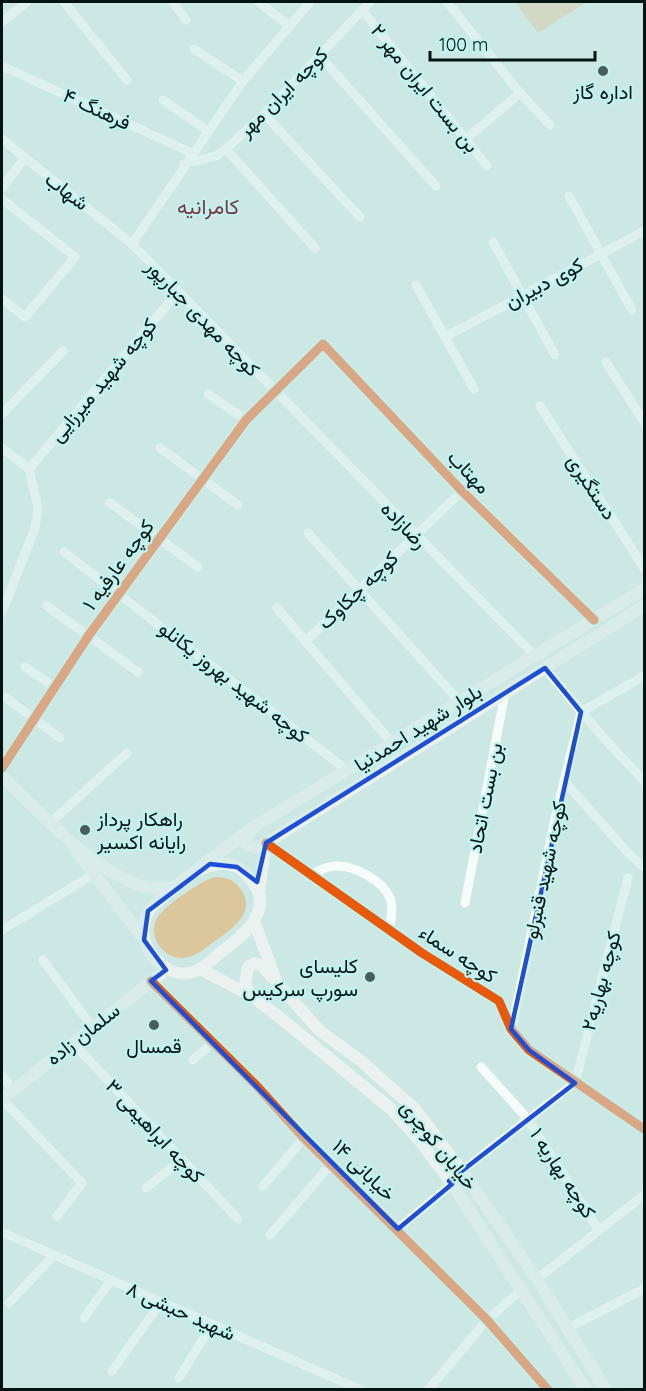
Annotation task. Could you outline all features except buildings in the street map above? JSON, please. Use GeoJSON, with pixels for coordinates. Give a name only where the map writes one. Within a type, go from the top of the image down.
{"type":"FeatureCollection","features":[{"type":"Feature","properties":{"kind":"main road","name":"بلوار شهید احمدنیا"},"geometry":{"type":"LineString","coordinates":[[195,872],[252,828],[645,589]]}},
{"type":"Feature","properties":{"kind":"main road","name":"بلوار شهید احمدنیا"},"geometry":{"type":"LineString","coordinates":[[266,843],[645,606]]}},
{"type":"Feature","properties":{"kind":"main road"},"geometry":{"type":"LineString","coordinates":[[2,776],[62,833],[144,939],[152,955],[165,970],[181,973],[200,969],[242,937],[254,921],[266,843]]}},
{"type":"Feature","properties":{"kind":"main road"},"geometry":{"type":"LineString","coordinates":[[252,828],[245,840],[247,845],[256,848],[266,843]]}},
{"type":"Feature","properties":{"kind":"main road"},"geometry":{"type":"LineString","coordinates":[[62,833],[124,878],[143,886],[176,888]]}},
{"type":"Feature","properties":{"kind":"main road"},"geometry":{"type":"LineString","coordinates":[[144,939],[144,926],[148,911],[195,872],[219,862],[237,867],[250,876],[259,891]]}},
{"type":"Feature","properties":{"kind":"main road","name":"خیابان کوچری"},"geometry":{"type":"LineString","coordinates":[[254,921],[277,982],[319,1030],[361,1061],[416,1110],[462,1171],[537,1279],[606,1389]]}},
{"type":"Feature","properties":{"kind":"main road"},"geometry":{"type":"LineString","coordinates":[[252,996],[244,985],[248,967],[255,963],[262,966],[277,982]]}},
{"type":"Feature","properties":{"kind":"main road","name":"خیابان کوچری"},"geometry":{"type":"LineString","coordinates":[[200,969],[252,996],[391,1109],[420,1141],[452,1184],[586,1389]]}},
{"type":"Feature","properties":{"kind":"main road","name":"سلمان زاده"},"geometry":{"type":"LineString","coordinates":[[2,1099],[165,970]]}},
{"type":"Feature","properties":{"kind":"street"},"geometry":{"type":"LineString","coordinates":[[2,21],[27,2]]}},
{"type":"Feature","properties":{"kind":"street"},"geometry":{"type":"LineString","coordinates":[[64,2],[127,80]]}},
{"type":"Feature","properties":{"kind":"street"},"geometry":{"type":"LineString","coordinates":[[173,2],[186,20]]}},
{"type":"Feature","properties":{"kind":"street"},"geometry":{"type":"LineString","coordinates":[[258,2],[290,26]]}},
{"type":"Feature","properties":{"kind":"street"},"geometry":{"type":"LineString","coordinates":[[132,244],[184,164],[243,81],[310,2]]}},
{"type":"Feature","properties":{"kind":"street","name":"کوچه ایران مهر"},"geometry":{"type":"LineString","coordinates":[[184,164],[216,156],[226,149],[264,114],[370,2]]}},
{"type":"Feature","properties":{"kind":"street"},"geometry":{"type":"LineString","coordinates":[[447,2],[520,93],[550,125]]}},
{"type":"Feature","properties":{"kind":"street","name":"۲ بن بست ایران مهر"},"geometry":{"type":"LineString","coordinates":[[362,10],[487,166]]}},
{"type":"Feature","properties":{"kind":"street"},"geometry":{"type":"LineString","coordinates":[[194,49],[243,81]]}},
{"type":"Feature","properties":{"kind":"street"},"geometry":{"type":"LineString","coordinates":[[319,55],[436,186]]}},
{"type":"Feature","properties":{"kind":"street","name":"فرهنگ ۴"},"geometry":{"type":"LineString","coordinates":[[2,66],[192,153]]}},
{"type":"Feature","properties":{"kind":"street"},"geometry":{"type":"LineString","coordinates":[[466,138],[520,93]]}},
{"type":"Feature","properties":{"kind":"street"},"geometry":{"type":"LineString","coordinates":[[163,100],[208,131]]}},
{"type":"Feature","properties":{"kind":"street"},"geometry":{"type":"LineString","coordinates":[[264,114],[360,217]]}},
{"type":"Feature","properties":{"kind":"street","name":"شهاب"},"geometry":{"type":"LineString","coordinates":[[2,139],[132,244]]}},
{"type":"Feature","properties":{"kind":"street"},"geometry":{"type":"LineString","coordinates":[[226,149],[315,248]]}},
{"type":"Feature","properties":{"kind":"street"},"geometry":{"type":"LineString","coordinates":[[2,188],[24,159]]}},
{"type":"Feature","properties":{"kind":"street"},"geometry":{"type":"LineString","coordinates":[[569,196],[632,310]]}},
{"type":"Feature","properties":{"kind":"street"},"geometry":{"type":"LineString","coordinates":[[2,198],[75,257],[25,317],[2,299]]}},
{"type":"Feature","properties":{"kind":"street","name":"کوی دبیران"},"geometry":{"type":"LineString","coordinates":[[445,337],[645,231]]}},
{"type":"Feature","properties":{"kind":"street"},"geometry":{"type":"LineString","coordinates":[[493,242],[555,355]]}},
{"type":"Feature","properties":{"kind":"street","name":"کوچه مهدی جبارپور"},"geometry":{"type":"LineString","coordinates":[[132,244],[274,391]]}},
{"type":"Feature","properties":{"kind":"street"},"geometry":{"type":"LineString","coordinates":[[416,285],[474,389]]}},
{"type":"Feature","properties":{"kind":"street","name":"کوچه شهید میرزایی"},"geometry":{"type":"LineString","coordinates":[[29,468],[178,292]]}},
{"type":"Feature","properties":{"kind":"street","name":"کوچه عارفیه ۱"},"geometry":{"type":"LineString","coordinates":[[2,768],[89,635],[246,420],[323,344]]}},
{"type":"Feature","properties":{"kind":"street","name":"مهتاب"},"geometry":{"type":"LineString","coordinates":[[323,344],[462,490],[594,620]]}},
{"type":"Feature","properties":{"kind":"street"},"geometry":{"type":"LineString","coordinates":[[2,414],[63,351]]}},
{"type":"Feature","properties":{"kind":"street"},"geometry":{"type":"LineString","coordinates":[[606,362],[645,422]]}},
{"type":"Feature","properties":{"kind":"street","name":"رضازاده"},"geometry":{"type":"LineString","coordinates":[[274,391],[535,656]]}},
{"type":"Feature","properties":{"kind":"street"},"geometry":{"type":"LineString","coordinates":[[208,394],[246,420]]}},
{"type":"Feature","properties":{"kind":"street","name":"دستگیری"},"geometry":{"type":"LineString","coordinates":[[540,406],[645,568]]}},
{"type":"Feature","properties":{"kind":"street"},"geometry":{"type":"LineString","coordinates":[[2,448],[29,468],[38,508],[35,528],[2,612]]}},
{"type":"Feature","properties":{"kind":"street"},"geometry":{"type":"LineString","coordinates":[[160,448],[238,505]]}},
{"type":"Feature","properties":{"kind":"street","name":"کوچه چکاوک"},"geometry":{"type":"LineString","coordinates":[[307,640],[462,490]]}},
{"type":"Feature","properties":{"kind":"street"},"geometry":{"type":"LineString","coordinates":[[110,503],[198,567]]}},
{"type":"Feature","properties":{"kind":"street"},"geometry":{"type":"LineString","coordinates":[[308,533],[460,702]]}},
{"type":"Feature","properties":{"kind":"street","name":"کوچه شهید بهروز یکانلو"},"geometry":{"type":"LineString","coordinates":[[64,552],[348,771]]}},
{"type":"Feature","properties":{"kind":"street"},"geometry":{"type":"LineString","coordinates":[[47,606],[138,672]]}},
{"type":"Feature","properties":{"kind":"street"},"geometry":{"type":"LineString","coordinates":[[277,608],[307,640],[393,744]]}},
{"type":"Feature","properties":{"kind":"street"},"geometry":{"type":"LineString","coordinates":[[24,667],[55,687]]}},
{"type":"Feature","properties":{"kind":"street"},"geometry":{"type":"LineString","coordinates":[[545,668],[601,735],[644,780]]}},
{"type":"Feature","properties":{"kind":"street"},"geometry":{"type":"LineString","coordinates":[[581,712],[645,676]]}},
{"type":"Feature","properties":{"kind":"street","name":"بن بست اتحاد"},"geometry":{"type":"LineString","coordinates":[[465,903],[506,693]]}},
{"type":"Feature","properties":{"kind":"street"},"geometry":{"type":"LineString","coordinates":[[5,697],[60,738]]}},
{"type":"Feature","properties":{"kind":"street","name":"کوچه شهید قنبرلو"},"geometry":{"type":"LineString","coordinates":[[511,1029],[581,712]]}},
{"type":"Feature","properties":{"kind":"street"},"geometry":{"type":"LineString","coordinates":[[51,822],[127,753]]}},
{"type":"Feature","properties":{"kind":"street"},"geometry":{"type":"LineString","coordinates":[[564,781],[629,854],[645,867]]}},
{"type":"Feature","properties":{"kind":"street","name":"کوچه سماء"},"geometry":{"type":"LineString","coordinates":[[266,843],[309,876],[499,1001],[511,1029],[528,1050],[645,1129]]}},
{"type":"Feature","properties":{"kind":"street"},"geometry":{"type":"LineString","coordinates":[[309,876],[324,868],[337,866],[357,871],[381,885],[391,899],[389,930]]}},
{"type":"Feature","properties":{"kind":"street"},"geometry":{"type":"LineString","coordinates":[[2,930],[94,874]]}},
{"type":"Feature","properties":{"kind":"street","name":"کوچه بهاریه۲"},"geometry":{"type":"LineString","coordinates":[[575,1083],[628,878]]}},
{"type":"Feature","properties":{"kind":"street"},"geometry":{"type":"LineString","coordinates":[[43,960],[92,1027]]}},
{"type":"Feature","properties":{"kind":"street","name":"خیابانی ۱۴"},"geometry":{"type":"LineString","coordinates":[[151,981],[213,1042],[304,1138],[487,1320],[548,1389]]}},
{"type":"Feature","properties":{"kind":"street","name":"کوچه ابراهیمی ۳"},"geometry":{"type":"LineString","coordinates":[[73,1042],[238,1219]]}},
{"type":"Feature","properties":{"kind":"street"},"geometry":{"type":"LineString","coordinates":[[193,1060],[213,1042]]}},
{"type":"Feature","properties":{"kind":"street","name":"کوچه بهاریه ۱"},"geometry":{"type":"LineString","coordinates":[[482,1067],[527,1118],[598,1229]]}},
{"type":"Feature","properties":{"kind":"street"},"geometry":{"type":"LineString","coordinates":[[2,1076],[13,1090]]}},
{"type":"Feature","properties":{"kind":"street"},"geometry":{"type":"LineString","coordinates":[[462,1171],[527,1118],[575,1083]]}},
{"type":"Feature","properties":{"kind":"street"},"geometry":{"type":"LineString","coordinates":[[2,1099],[82,1183],[57,1215]]}},
{"type":"Feature","properties":{"kind":"street"},"geometry":{"type":"LineString","coordinates":[[263,1186],[304,1138]]}},
{"type":"Feature","properties":{"kind":"street"},"geometry":{"type":"LineString","coordinates":[[146,1188],[182,1160]]}},
{"type":"Feature","properties":{"kind":"street"},"geometry":{"type":"LineString","coordinates":[[270,1235],[331,1164]]}},
{"type":"Feature","properties":{"kind":"street"},"geometry":{"type":"LineString","coordinates":[[398,1229],[452,1184]]}},
{"type":"Feature","properties":{"kind":"street"},"geometry":{"type":"LineString","coordinates":[[537,1279],[598,1229],[645,1195]]}},
{"type":"Feature","properties":{"kind":"street","name":"شهید حبشی ۸"},"geometry":{"type":"LineString","coordinates":[[2,1232],[361,1389]]}},
{"type":"Feature","properties":{"kind":"street"},"geometry":{"type":"LineString","coordinates":[[9,1303],[54,1255]]}},
{"type":"Feature","properties":{"kind":"street"},"geometry":{"type":"LineString","coordinates":[[84,1318],[111,1280]]}},
{"type":"Feature","properties":{"kind":"street"},"geometry":{"type":"LineString","coordinates":[[568,1328],[645,1289]]}},
{"type":"Feature","properties":{"kind":"street"},"geometry":{"type":"LineString","coordinates":[[428,1389],[487,1320],[521,1290]]}},
{"type":"Feature","properties":{"kind":"street"},"geometry":{"type":"LineString","coordinates":[[112,1371],[161,1302]]}},
{"type":"Feature","properties":{"kind":"street"},"geometry":{"type":"LineString","coordinates":[[179,1378],[212,1324]]}},
{"type":"Feature","properties":{"kind":"highlighted area"},"geometry":{"type":"Polygon","coordinates":[[[545,668],[581,712],[511,1029],[529,1050],[575,1083],[449,1181],[452,1184],[398,1229],[151,981],[166,970],[144,940],[148,911],[210,864],[237,867],[257,882],[266,843],[545,668]]]}},
{"type":"Feature","properties":{"kind":"shaded area"},"geometry":{"type":"Polygon","coordinates":[[[515,2],[587,2],[538,33],[515,2]]]}},
{"type":"Feature","properties":{"kind":"shaded area"},"geometry":{"type":"Polygon","coordinates":[[[215,877],[228,879],[239,887],[246,904],[241,918],[229,931],[195,955],[184,958],[176,957],[162,950],[155,936],[156,920],[182,895],[215,877]]]}},
{"type":"Feature","properties":{"kind":"cycle path"},"geometry":{"type":"LineString","coordinates":[[2,768],[89,635],[246,420],[323,344],[462,491],[594,620]]}},
{"type":"Feature","properties":{"kind":"cycle path"},"geometry":{"type":"LineString","coordinates":[[266,843],[422,953],[499,1001],[511,1029],[529,1050],[644,1129]]}},
{"type":"Feature","properties":{"kind":"cycle path"},"geometry":{"type":"LineString","coordinates":[[151,981],[256,1085],[302,1136],[487,1320],[548,1390]]}},
{"type":"Feature","properties":{"kind":"place","name":"اداره گاز"},"geometry":{"type":"Point","coordinates":[603,71]}},
{"type":"Feature","properties":{"kind":"place","name":"راهکار پرداز رایانه اکسیر"},"geometry":{"type":"Point","coordinates":[85,830]}},
{"type":"Feature","properties":{"kind":"place","name":"کلیسای سورپ سرکیس"},"geometry":{"type":"Point","coordinates":[370,977]}},
{"type":"Feature","properties":{"kind":"place","name":"قمسال"},"geometry":{"type":"Point","coordinates":[154,1025]}},
{"type":"Feature","properties":{"kind":"district","name":"کامرانیه"},"geometry":{"type":"Point","coordinates":[208,207]}}]}
